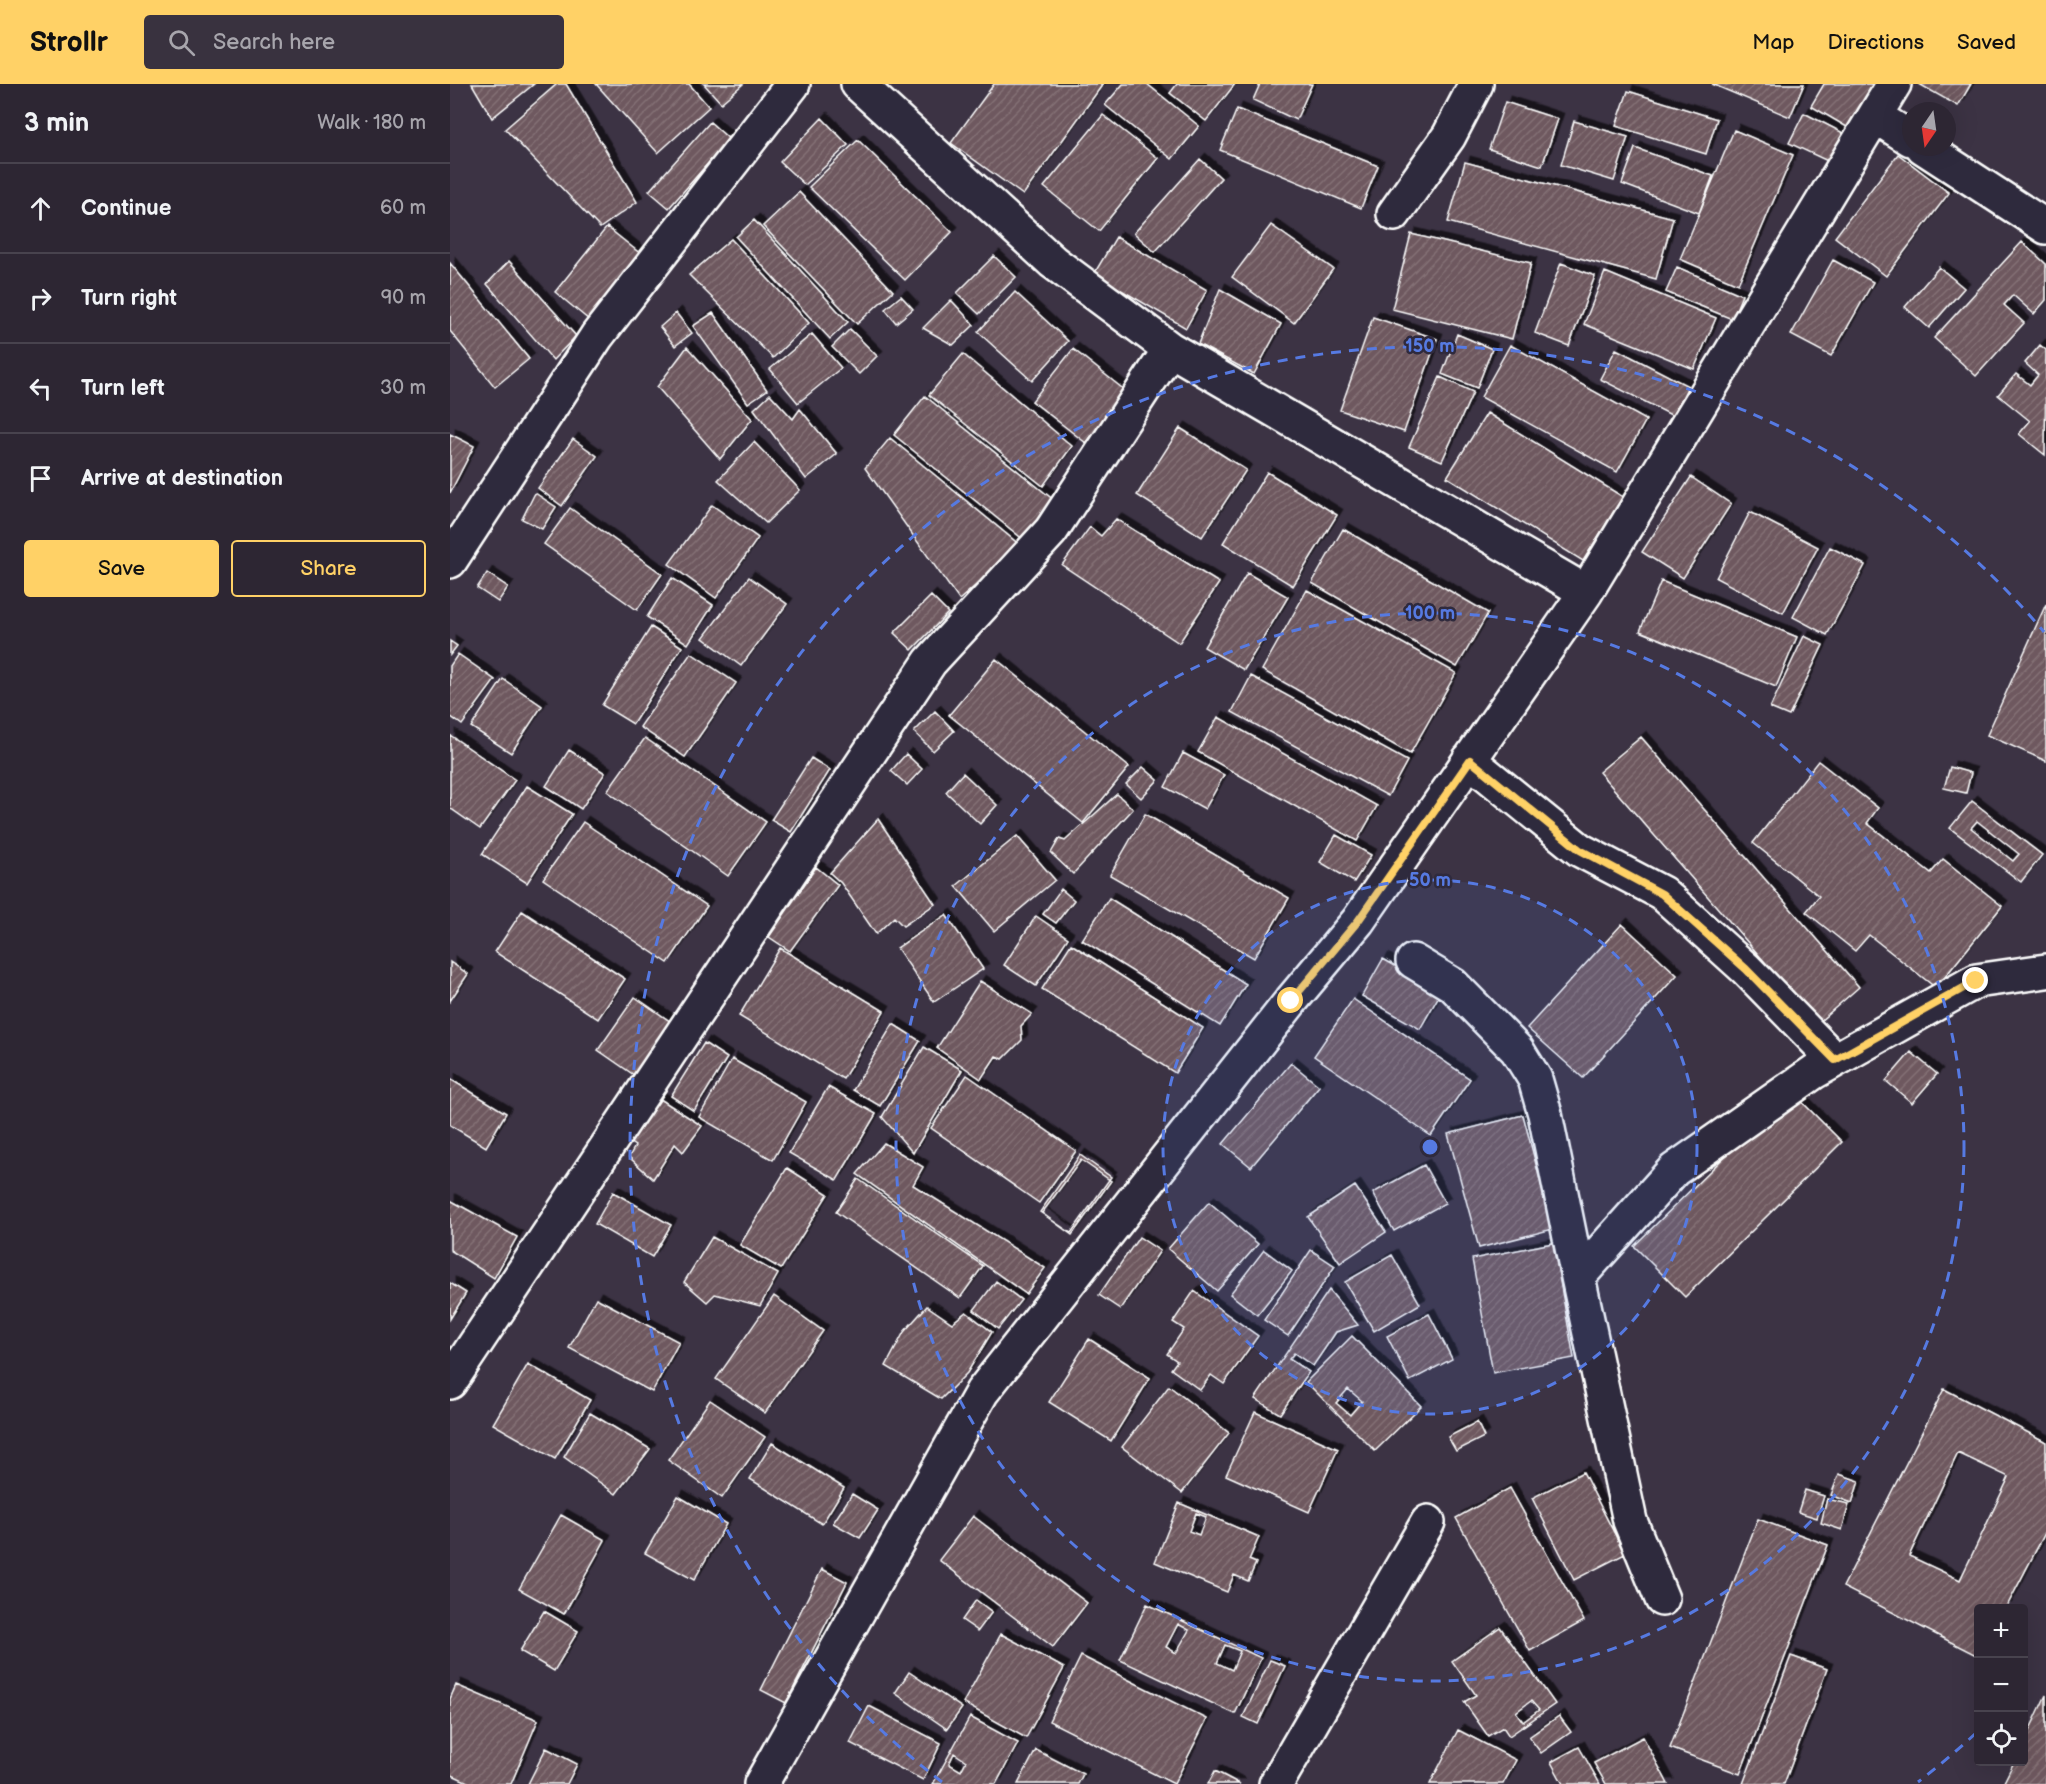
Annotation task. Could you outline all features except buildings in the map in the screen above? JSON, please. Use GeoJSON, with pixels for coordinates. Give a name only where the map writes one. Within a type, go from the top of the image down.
{"type":"FeatureCollection","features":[{"type":"Feature","properties":{"kind":"street"},"geometry":{"type":"LineString","coordinates":[[450,561],[597,336],[794,84]]}},
{"type":"Feature","properties":{"kind":"street"},"geometry":{"type":"LineString","coordinates":[[858,84],[1053,262],[1170,349],[1586,592]]}},
{"type":"Feature","properties":{"kind":"street"},"geometry":{"type":"LineString","coordinates":[[1394,214],[1449,136],[1476,84]]}},
{"type":"Feature","properties":{"kind":"street"},"geometry":{"type":"LineString","coordinates":[[760,1784],[982,1392],[1291,1001],[1358,921],[1586,592],[1894,84]]}},
{"type":"Feature","properties":{"kind":"street"},"geometry":{"type":"LineString","coordinates":[[1875,116],[1902,133]]}},
{"type":"Feature","properties":{"kind":"street"},"geometry":{"type":"LineString","coordinates":[[1937,156],[2046,227]]}},
{"type":"Feature","properties":{"kind":"street"},"geometry":{"type":"LineString","coordinates":[[450,1382],[930,662],[1051,531],[1170,349]]}},
{"type":"Feature","properties":{"kind":"street"},"geometry":{"type":"LineString","coordinates":[[1470,760],[1580,850],[1662,894],[1746,969],[1835,1060]]}},
{"type":"Feature","properties":{"kind":"street"},"geometry":{"type":"LineString","coordinates":[[1413,961],[1453,985],[1517,1050],[1535,1079],[1545,1114],[1630,1521],[1662,1599]]}},
{"type":"Feature","properties":{"kind":"street"},"geometry":{"type":"LineString","coordinates":[[1578,1277],[1674,1170],[1814,1072],[1976,981],[2046,971]]}},
{"type":"Feature","properties":{"kind":"street"},"geometry":{"type":"LineString","coordinates":[[1276,1784],[1428,1522]]}},
{"type":"Feature","properties":{"kind":"route"},"geometry":{"type":"LineString","coordinates":[[1291,1001],[1358,921],[1470,760],[1580,850],[1662,894],[1746,969],[1835,1060],[1976,981]]}}]}
